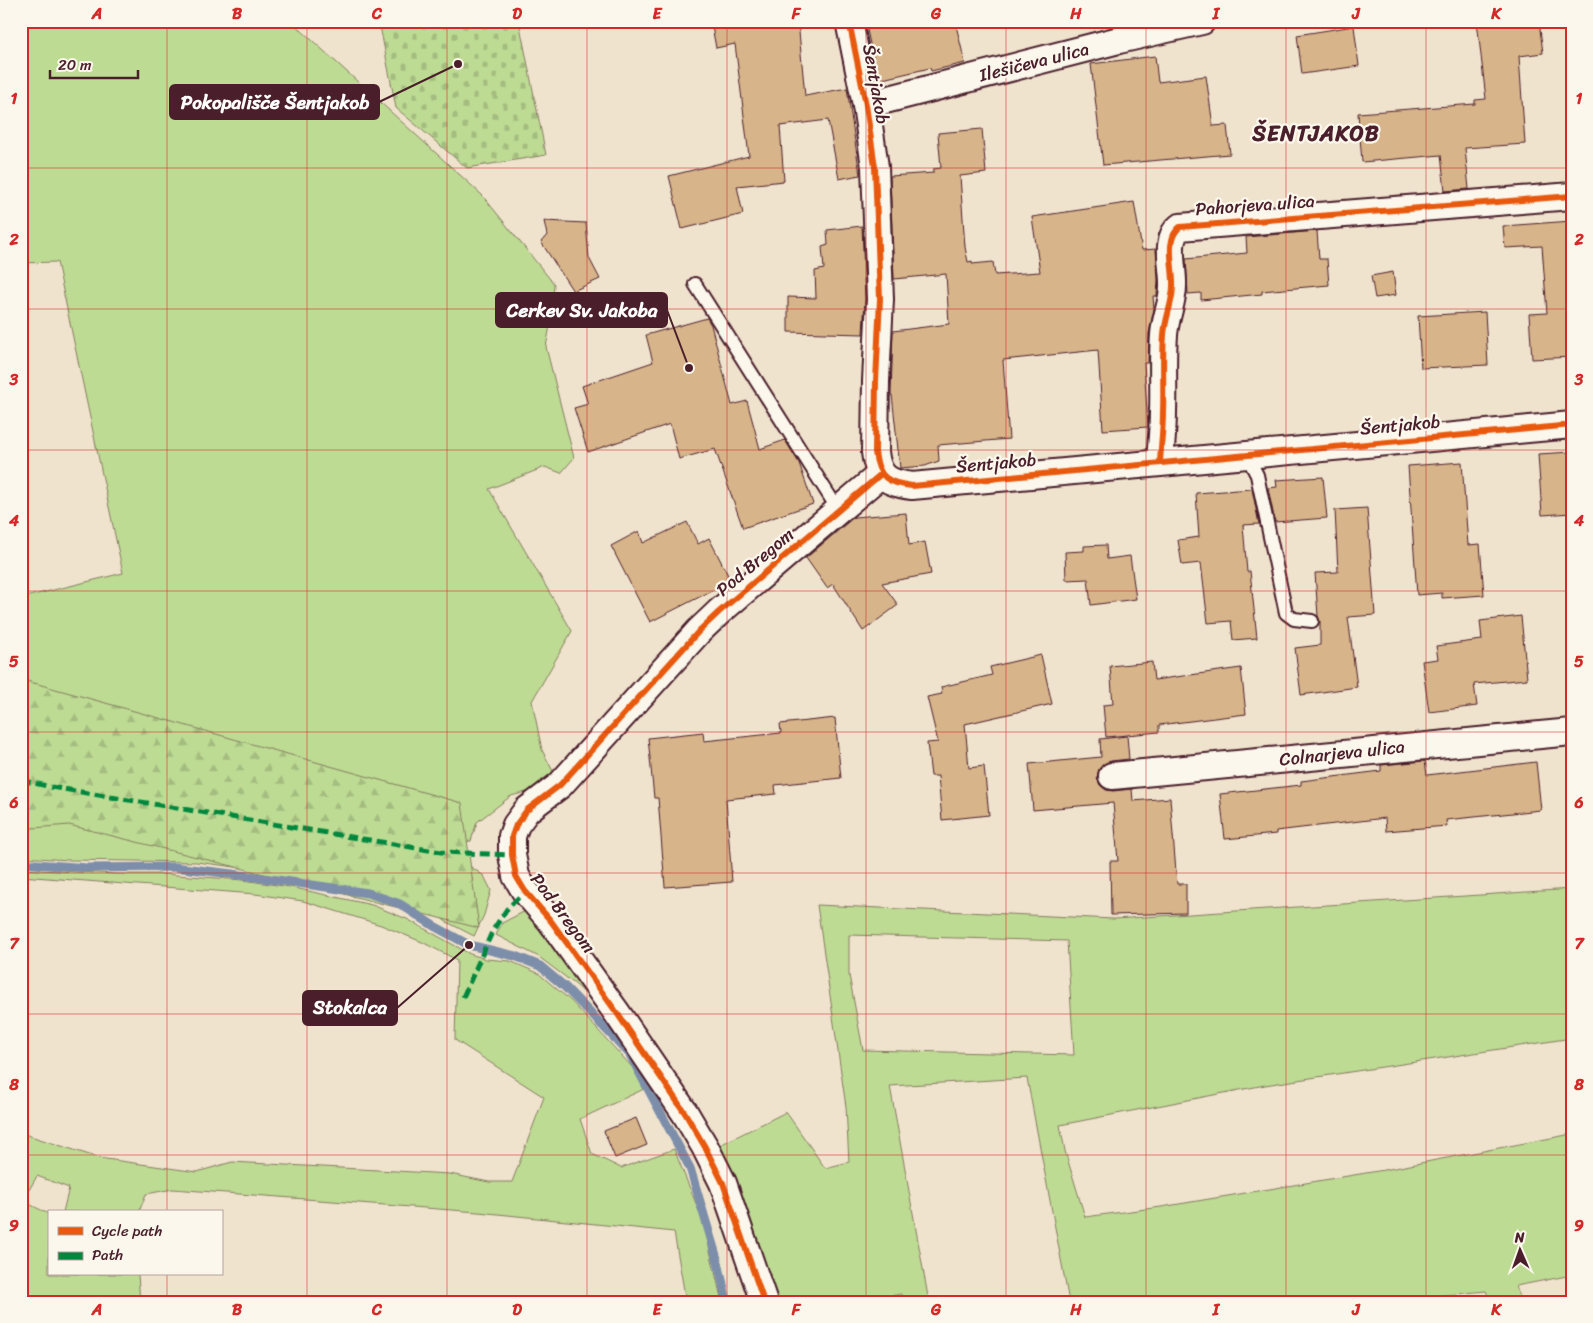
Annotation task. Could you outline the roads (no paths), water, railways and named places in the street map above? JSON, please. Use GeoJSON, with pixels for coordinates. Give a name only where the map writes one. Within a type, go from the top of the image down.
{"type":"FeatureCollection","features":[{"type":"Feature","properties":{"kind":"street","name":"Šentjakob"},"geometry":{"type":"LineString","coordinates":[[849,21],[866,105],[875,167],[880,299],[874,435],[876,462],[881,474],[890,481],[912,486],[1572,425]]}},
{"type":"Feature","properties":{"kind":"street","name":"Ilešičeva ulica"},"geometry":{"type":"LineString","coordinates":[[866,105],[1202,21]]}},
{"type":"Feature","properties":{"kind":"street","name":"Pahorjeva ulica"},"geometry":{"type":"LineString","coordinates":[[1160,462],[1163,412],[1163,343],[1174,285],[1172,239],[1173,234],[1180,227],[1572,196]]}},
{"type":"Feature","properties":{"kind":"street","name":"Pod Bregom"},"geometry":{"type":"LineString","coordinates":[[764,1302],[723,1183],[705,1146],[685,1113],[617,1013],[552,921],[525,891],[516,876],[512,855],[512,836],[516,825],[527,810],[560,785],[699,631],[881,474]]}},
{"type":"Feature","properties":{"kind":"street","name":"Colnarjeva ulica"},"geometry":{"type":"LineString","coordinates":[[1112,776],[1572,732]]}},
{"type":"Feature","properties":{"kind":"lane"},"geometry":{"type":"LineString","coordinates":[[695,284],[839,510]]}},
{"type":"Feature","properties":{"kind":"lane"},"geometry":{"type":"LineString","coordinates":[[1246,454],[1257,475],[1286,613],[1294,619],[1312,621]]}},
{"type":"Feature","properties":{"kind":"waterway"},"geometry":{"type":"LineString","coordinates":[[21,863],[88,868],[174,867],[368,893],[400,904],[434,926],[469,945],[515,956],[540,966],[565,987],[629,1053],[690,1168],[718,1262],[727,1302]]}},
{"type":"Feature","properties":{"kind":"place","name":"Pokopališče Šentjakob"},"geometry":{"type":"Point","coordinates":[458,64]}},
{"type":"Feature","properties":{"kind":"place","name":"Cerkev Sv. Jakoba"},"geometry":{"type":"Point","coordinates":[689,368]}},
{"type":"Feature","properties":{"kind":"place","name":"Stokalca"},"geometry":{"type":"Point","coordinates":[469,945]}},
{"type":"Feature","properties":{"kind":"district","name":"ŠENTJAKOB"},"geometry":{"type":"Point","coordinates":[1316,133]}}]}
